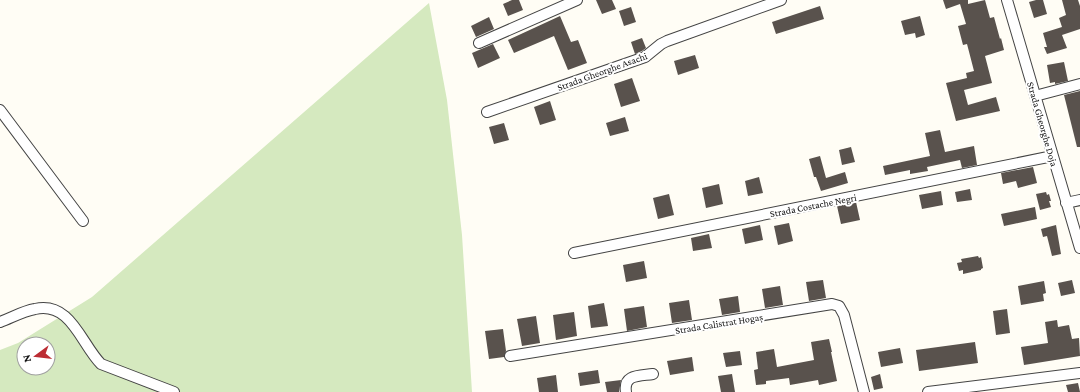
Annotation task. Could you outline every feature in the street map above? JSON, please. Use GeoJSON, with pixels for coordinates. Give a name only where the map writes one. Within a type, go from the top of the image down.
{"type":"FeatureCollection","features":[{"type":"Feature","properties":{"kind":"street"},"geometry":{"type":"LineString","coordinates":[[479,44],[577,0]]}},
{"type":"Feature","properties":{"kind":"street","name":"Strada Gheorghe Asachi"},"geometry":{"type":"LineString","coordinates":[[487,112],[645,57],[667,41],[782,0]]}},
{"type":"Feature","properties":{"kind":"street","name":"Strada Gheorghe Doja"},"geometry":{"type":"LineString","coordinates":[[1007,0],[1080,248]]}},
{"type":"Feature","properties":{"kind":"street"},"geometry":{"type":"LineString","coordinates":[[1035,96],[1080,84]]}},
{"type":"Feature","properties":{"kind":"street"},"geometry":{"type":"LineString","coordinates":[[0,110],[83,221]]}},
{"type":"Feature","properties":{"kind":"street","name":"Strada Costache Negri"},"geometry":{"type":"LineString","coordinates":[[574,253],[1053,156]]}},
{"type":"Feature","properties":{"kind":"street"},"geometry":{"type":"LineString","coordinates":[[1066,203],[1080,200]]}},
{"type":"Feature","properties":{"kind":"street","name":"Strada Calistrat Hogaș"},"geometry":{"type":"LineString","coordinates":[[510,356],[772,315],[832,304],[839,306],[844,315],[864,392]]}},
{"type":"Feature","properties":{"kind":"street"},"geometry":{"type":"LineString","coordinates":[[0,322],[35,309],[48,308],[59,312],[71,321],[93,356],[101,364],[174,392]]}},
{"type":"Feature","properties":{"kind":"street"},"geometry":{"type":"LineString","coordinates":[[928,392],[1080,373]]}},
{"type":"Feature","properties":{"kind":"street"},"geometry":{"type":"LineString","coordinates":[[626,392],[625,386],[628,380],[634,376],[653,374]]}},
{"type":"Feature","properties":{"kind":"green space"},"geometry":{"type":"Polygon","coordinates":[[[429,3],[447,100],[462,235],[472,392],[0,392],[0,350],[16,344],[16,376],[56,376],[56,336],[29,336],[92,297],[429,3]]]}},
{"type":"Feature","properties":{"kind":"building"},"geometry":{"type":"Polygon","coordinates":[[[512,0],[519,0],[523,10],[508,16],[503,4],[512,0]]]}},
{"type":"Feature","properties":{"kind":"building"},"geometry":{"type":"Polygon","coordinates":[[[596,0],[612,0],[616,9],[602,14],[596,0]]]}},
{"type":"Feature","properties":{"kind":"building"},"geometry":{"type":"Polygon","coordinates":[[[943,0],[968,0],[968,4],[985,0],[990,18],[994,17],[1004,50],[985,56],[992,83],[964,90],[968,105],[996,97],[1000,111],[956,121],[946,83],[967,78],[966,73],[974,71],[967,44],[963,45],[958,26],[966,24],[960,4],[946,9],[943,0]]]}},
{"type":"Feature","properties":{"kind":"building"},"geometry":{"type":"Polygon","coordinates":[[[1043,0],[1047,14],[1034,18],[1029,2],[1043,0]]]}},
{"type":"Feature","properties":{"kind":"building"},"geometry":{"type":"Polygon","coordinates":[[[1062,0],[1078,0],[1080,6],[1080,29],[1062,35],[1067,48],[1047,54],[1044,47],[1047,47],[1043,33],[1062,27],[1059,18],[1066,15],[1062,0]]]}},
{"type":"Feature","properties":{"kind":"building"},"geometry":{"type":"Polygon","coordinates":[[[820,6],[824,19],[776,34],[772,22],[820,6]]]}},
{"type":"Feature","properties":{"kind":"building"},"geometry":{"type":"Polygon","coordinates":[[[631,7],[636,22],[624,26],[619,11],[631,7]]]}},
{"type":"Feature","properties":{"kind":"building"},"geometry":{"type":"Polygon","coordinates":[[[560,16],[571,42],[578,40],[587,63],[568,70],[554,36],[514,53],[508,40],[560,16]]]}},
{"type":"Feature","properties":{"kind":"building"},"geometry":{"type":"Polygon","coordinates":[[[920,16],[925,35],[916,38],[915,33],[905,35],[901,21],[920,16]]]}},
{"type":"Feature","properties":{"kind":"building"},"geometry":{"type":"Polygon","coordinates":[[[489,17],[494,29],[476,37],[471,26],[489,17]]]}},
{"type":"Feature","properties":{"kind":"building"},"geometry":{"type":"Polygon","coordinates":[[[642,38],[646,48],[635,54],[631,42],[642,38]]]}},
{"type":"Feature","properties":{"kind":"building"},"geometry":{"type":"Polygon","coordinates":[[[493,44],[500,58],[478,68],[472,53],[493,44]]]}},
{"type":"Feature","properties":{"kind":"building"},"geometry":{"type":"Polygon","coordinates":[[[695,55],[699,68],[678,75],[674,61],[695,55]]]}},
{"type":"Feature","properties":{"kind":"building"},"geometry":{"type":"Polygon","coordinates":[[[1064,62],[1068,81],[1055,84],[1055,82],[1050,83],[1047,65],[1064,62]]]}},
{"type":"Feature","properties":{"kind":"building"},"geometry":{"type":"Polygon","coordinates":[[[632,78],[640,101],[621,107],[614,84],[632,78]]]}},
{"type":"Feature","properties":{"kind":"building"},"geometry":{"type":"Polygon","coordinates":[[[1080,91],[1080,147],[1077,147],[1064,95],[1080,91]]]}},
{"type":"Feature","properties":{"kind":"building"},"geometry":{"type":"Polygon","coordinates":[[[550,101],[556,120],[540,125],[534,107],[550,101]]]}},
{"type":"Feature","properties":{"kind":"building"},"geometry":{"type":"Polygon","coordinates":[[[625,117],[629,131],[610,136],[606,123],[625,117]]]}},
{"type":"Feature","properties":{"kind":"building"},"geometry":{"type":"Polygon","coordinates":[[[504,123],[509,140],[494,144],[489,127],[504,123]]]}},
{"type":"Feature","properties":{"kind":"building"},"geometry":{"type":"Polygon","coordinates":[[[940,130],[945,152],[974,146],[977,165],[962,168],[960,160],[927,167],[928,171],[910,174],[910,170],[885,175],[883,166],[930,156],[925,133],[940,130]]]}},
{"type":"Feature","properties":{"kind":"building"},"geometry":{"type":"Polygon","coordinates":[[[851,147],[855,162],[842,165],[839,150],[851,147]]]}},
{"type":"Feature","properties":{"kind":"building"},"geometry":{"type":"Polygon","coordinates":[[[820,156],[826,178],[845,172],[848,183],[821,191],[816,177],[814,177],[809,159],[820,156]]]}},
{"type":"Feature","properties":{"kind":"building"},"geometry":{"type":"Polygon","coordinates":[[[1033,167],[1037,183],[1018,188],[1016,181],[1003,184],[1001,173],[1033,167]]]}},
{"type":"Feature","properties":{"kind":"building"},"geometry":{"type":"Polygon","coordinates":[[[759,177],[763,193],[748,196],[745,181],[759,177]]]}},
{"type":"Feature","properties":{"kind":"building"},"geometry":{"type":"Polygon","coordinates":[[[719,184],[723,204],[706,208],[702,188],[719,184]]]}},
{"type":"Feature","properties":{"kind":"building"},"geometry":{"type":"Polygon","coordinates":[[[970,189],[972,200],[957,202],[955,192],[970,189]]]}},
{"type":"Feature","properties":{"kind":"building"},"geometry":{"type":"Polygon","coordinates":[[[941,191],[943,205],[922,209],[919,195],[941,191]]]}},
{"type":"Feature","properties":{"kind":"building"},"geometry":{"type":"Polygon","coordinates":[[[1046,192],[1047,195],[1049,194],[1051,207],[1040,210],[1036,194],[1046,192]]]}},
{"type":"Feature","properties":{"kind":"building"},"geometry":{"type":"Polygon","coordinates":[[[669,194],[674,215],[658,219],[653,198],[669,194]]]}},
{"type":"Feature","properties":{"kind":"building"},"geometry":{"type":"Polygon","coordinates":[[[856,202],[860,220],[841,224],[837,206],[856,202]]]}},
{"type":"Feature","properties":{"kind":"building"},"geometry":{"type":"Polygon","coordinates":[[[1035,207],[1037,219],[1004,226],[1001,214],[1035,207]]]}},
{"type":"Feature","properties":{"kind":"building"},"geometry":{"type":"Polygon","coordinates":[[[789,223],[793,241],[778,245],[774,226],[789,223]]]}},
{"type":"Feature","properties":{"kind":"building"},"geometry":{"type":"Polygon","coordinates":[[[760,225],[763,240],[745,244],[742,229],[760,225]]]}},
{"type":"Feature","properties":{"kind":"building"},"geometry":{"type":"Polygon","coordinates":[[[1056,225],[1061,254],[1052,256],[1047,236],[1043,237],[1041,229],[1056,225]]]}},
{"type":"Feature","properties":{"kind":"building"},"geometry":{"type":"Polygon","coordinates":[[[709,234],[712,248],[693,251],[691,238],[709,234]]]}},
{"type":"Feature","properties":{"kind":"building"},"geometry":{"type":"Polygon","coordinates":[[[978,256],[979,258],[981,257],[983,268],[981,270],[963,274],[963,270],[959,271],[957,263],[962,262],[961,259],[978,256]]]}},
{"type":"Feature","properties":{"kind":"building"},"geometry":{"type":"Polygon","coordinates":[[[644,261],[647,278],[626,282],[623,265],[644,261]]]}},
{"type":"Feature","properties":{"kind":"building"},"geometry":{"type":"Polygon","coordinates":[[[823,280],[826,298],[809,301],[806,282],[823,280]]]}},
{"type":"Feature","properties":{"kind":"building"},"geometry":{"type":"Polygon","coordinates":[[[1072,280],[1075,293],[1061,296],[1058,283],[1072,280]]]}},
{"type":"Feature","properties":{"kind":"building"},"geometry":{"type":"Polygon","coordinates":[[[1044,281],[1046,293],[1043,294],[1044,301],[1021,305],[1018,286],[1044,281]]]}},
{"type":"Feature","properties":{"kind":"building"},"geometry":{"type":"Polygon","coordinates":[[[780,286],[783,305],[765,308],[762,289],[780,286]]]}},
{"type":"Feature","properties":{"kind":"building"},"geometry":{"type":"Polygon","coordinates":[[[738,296],[740,312],[722,315],[719,299],[738,296]]]}},
{"type":"Feature","properties":{"kind":"building"},"geometry":{"type":"Polygon","coordinates":[[[689,300],[692,320],[672,323],[669,303],[689,300]]]}},
{"type":"Feature","properties":{"kind":"building"},"geometry":{"type":"Polygon","coordinates":[[[604,303],[608,326],[591,328],[588,306],[604,303]]]}},
{"type":"Feature","properties":{"kind":"building"},"geometry":{"type":"Polygon","coordinates":[[[644,306],[647,327],[627,331],[624,309],[644,306]]]}},
{"type":"Feature","properties":{"kind":"building"},"geometry":{"type":"Polygon","coordinates":[[[1007,309],[1010,333],[996,335],[993,311],[1007,309]]]}},
{"type":"Feature","properties":{"kind":"building"},"geometry":{"type":"Polygon","coordinates":[[[574,312],[577,336],[556,340],[553,315],[574,312]]]}},
{"type":"Feature","properties":{"kind":"building"},"geometry":{"type":"Polygon","coordinates":[[[536,316],[540,343],[522,346],[517,319],[536,316]]]}},
{"type":"Feature","properties":{"kind":"building"},"geometry":{"type":"Polygon","coordinates":[[[1057,320],[1058,327],[1069,325],[1072,339],[1079,338],[1080,356],[1024,365],[1021,347],[1048,343],[1045,322],[1057,320]]]}},
{"type":"Feature","properties":{"kind":"building"},"geometry":{"type":"Polygon","coordinates":[[[503,329],[506,351],[504,357],[489,359],[485,331],[503,329]]]}},
{"type":"Feature","properties":{"kind":"building"},"geometry":{"type":"Polygon","coordinates":[[[829,339],[837,381],[819,385],[818,380],[790,385],[789,378],[766,381],[766,384],[756,385],[754,370],[758,369],[756,352],[774,349],[777,367],[814,360],[811,342],[829,339]]]}},
{"type":"Feature","properties":{"kind":"building"},"geometry":{"type":"Polygon","coordinates":[[[975,342],[978,363],[919,371],[916,350],[975,342]]]}},
{"type":"Feature","properties":{"kind":"building"},"geometry":{"type":"Polygon","coordinates":[[[900,348],[903,363],[881,367],[878,352],[900,348]]]}},
{"type":"Feature","properties":{"kind":"building"},"geometry":{"type":"Polygon","coordinates":[[[740,351],[742,365],[726,367],[723,353],[740,351]]]}},
{"type":"Feature","properties":{"kind":"building"},"geometry":{"type":"Polygon","coordinates":[[[692,357],[694,371],[670,375],[667,361],[692,357]]]}},
{"type":"Feature","properties":{"kind":"building"},"geometry":{"type":"Polygon","coordinates":[[[598,370],[600,383],[580,386],[578,373],[598,370]]]}},
{"type":"Feature","properties":{"kind":"building"},"geometry":{"type":"Polygon","coordinates":[[[732,374],[735,392],[721,392],[718,376],[732,374]]]}},
{"type":"Feature","properties":{"kind":"building"},"geometry":{"type":"Polygon","coordinates":[[[880,374],[883,388],[874,390],[871,377],[880,374]]]}},
{"type":"Feature","properties":{"kind":"building"},"geometry":{"type":"Polygon","coordinates":[[[556,375],[558,392],[539,392],[537,378],[556,375]]]}},
{"type":"Feature","properties":{"kind":"building"},"geometry":{"type":"Polygon","coordinates":[[[621,380],[619,392],[607,392],[605,382],[621,380]]]}},
{"type":"Feature","properties":{"kind":"building"},"geometry":{"type":"Polygon","coordinates":[[[1078,383],[1080,392],[1068,392],[1066,385],[1078,383]]]}}]}
